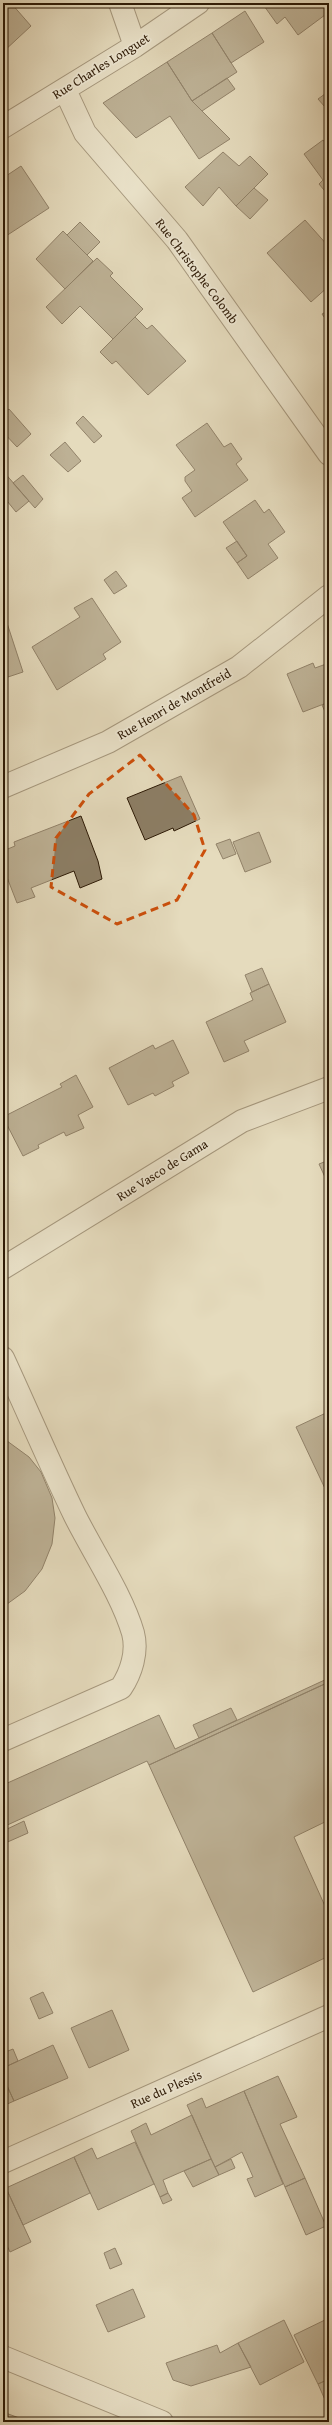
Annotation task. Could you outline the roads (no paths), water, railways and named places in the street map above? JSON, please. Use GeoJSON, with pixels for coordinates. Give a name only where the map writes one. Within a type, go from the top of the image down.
{"type":"FeatureCollection","features":[{"type":"Feature","properties":{"kind":"street"},"geometry":{"type":"LineString","coordinates":[[120,3],[135,46]]}},
{"type":"Feature","properties":{"kind":"street","name":"Rue Charles Longuet"},"geometry":{"type":"LineString","coordinates":[[3,127],[135,46],[198,3]]}},
{"type":"Feature","properties":{"kind":"street","name":"Rue Christophe Colomb"},"geometry":{"type":"LineString","coordinates":[[64,90],[85,133],[177,240],[329,454]]}},
{"type":"Feature","properties":{"kind":"street","name":"Rue Henri de Montfreid"},"geometry":{"type":"LineString","coordinates":[[3,787],[108,742],[232,671],[329,596]]}},
{"type":"Feature","properties":{"kind":"street","name":"Rue Vasco de Gama"},"geometry":{"type":"LineString","coordinates":[[3,1268],[242,1121],[329,1088]]}},
{"type":"Feature","properties":{"kind":"street"},"geometry":{"type":"LineString","coordinates":[[3,1358],[75,1515],[124,1609],[134,1634],[134,1652],[130,1673],[121,1688],[3,1740]]}},
{"type":"Feature","properties":{"kind":"street","name":"Rue du Plessis"},"geometry":{"type":"LineString","coordinates":[[3,2162],[329,2016]]}},
{"type":"Feature","properties":{"kind":"street"},"geometry":{"type":"LineString","coordinates":[[3,2357],[162,2422]]}}]}
